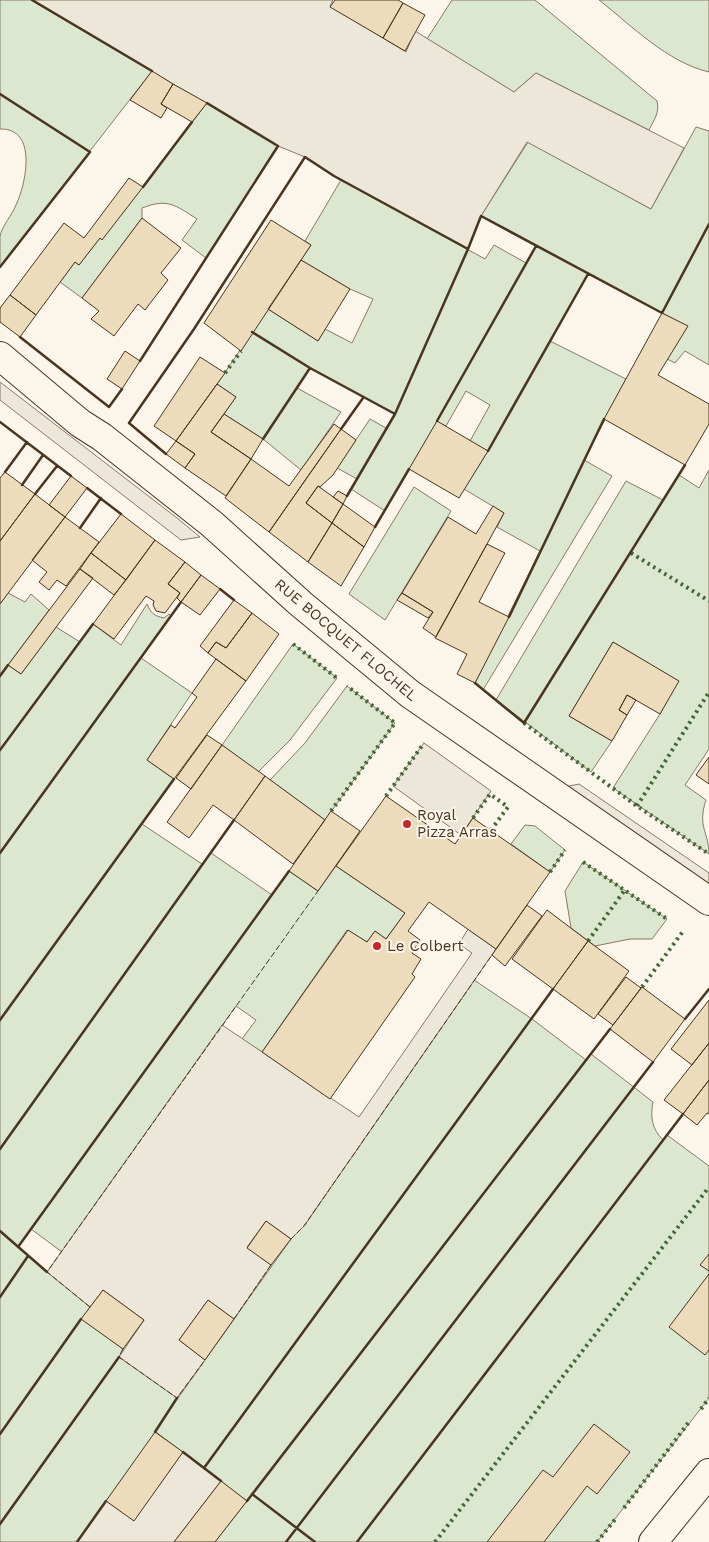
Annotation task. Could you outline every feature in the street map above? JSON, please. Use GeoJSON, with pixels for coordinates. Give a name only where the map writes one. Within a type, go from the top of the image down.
{"type":"FeatureCollection","features":[{"type":"Feature","properties":{"kind":"street","name":"RUE BOCQUET FLOCHEL"},"geometry":{"type":"LineString","coordinates":[[0,356],[80,423],[102,437],[212,524],[301,604],[410,694],[709,901]]}},
{"type":"Feature","properties":{"kind":"street"},"geometry":{"type":"LineString","coordinates":[[653,1542],[709,1473]]}},
{"type":"Feature","properties":{"kind":"green space"},"geometry":{"type":"Polygon","coordinates":[[[0,0],[32,0],[152,71],[0,267],[0,236],[20,196],[26,159],[20,138],[12,131],[0,129],[0,0]]]}},
{"type":"Feature","properties":{"kind":"green space"},"geometry":{"type":"Polygon","coordinates":[[[452,0],[535,0],[657,101],[657,112],[649,130],[536,73],[514,92],[427,39],[452,0]]]}},
{"type":"Feature","properties":{"kind":"green space"},"geometry":{"type":"Polygon","coordinates":[[[599,0],[709,0],[709,72],[694,67],[664,52],[599,0]]]}},
{"type":"Feature","properties":{"kind":"green space"},"geometry":{"type":"Polygon","coordinates":[[[207,103],[278,146],[206,258],[182,240],[197,219],[177,207],[165,203],[151,205],[142,208],[142,218],[82,298],[60,282],[75,262],[79,265],[100,238],[102,239],[207,103]]]}},
{"type":"Feature","properties":{"kind":"green space"},"geometry":{"type":"Polygon","coordinates":[[[696,127],[709,131],[709,365],[685,351],[675,363],[667,359],[687,326],[588,274],[550,341],[626,379],[584,460],[612,476],[483,690],[475,683],[540,551],[497,527],[504,513],[464,489],[488,451],[470,441],[490,405],[466,391],[446,426],[437,422],[385,511],[351,489],[357,479],[337,468],[370,419],[386,428],[395,414],[310,368],[297,388],[341,412],[301,470],[263,439],[224,414],[236,397],[217,384],[268,309],[318,341],[325,329],[352,343],[373,299],[350,289],[301,260],[311,245],[305,241],[341,180],[485,259],[494,245],[526,263],[536,246],[481,216],[528,142],[651,209],[696,127]]]}},
{"type":"Feature","properties":{"kind":"green space"},"geometry":{"type":"Polygon","coordinates":[[[709,470],[709,749],[685,785],[706,800],[703,823],[709,846],[709,854],[613,788],[660,714],[678,681],[613,642],[569,716],[612,741],[591,772],[496,700],[626,481],[663,500],[679,475],[699,488],[709,470]]]}},
{"type":"Feature","properties":{"kind":"green space"},"geometry":{"type":"Polygon","coordinates":[[[414,487],[451,511],[385,620],[349,594],[414,487]]]}},
{"type":"Feature","properties":{"kind":"green space"},"geometry":{"type":"Polygon","coordinates":[[[8,593],[25,602],[31,594],[49,610],[8,665],[21,674],[56,627],[80,642],[93,624],[121,645],[147,604],[155,615],[164,618],[169,614],[171,616],[141,658],[192,693],[147,760],[174,779],[142,824],[202,864],[211,853],[272,895],[289,871],[318,891],[336,866],[405,913],[386,939],[375,931],[367,942],[347,930],[262,1052],[242,1039],[256,1020],[236,1006],[62,1252],[31,1229],[18,1247],[90,1307],[82,1319],[123,1349],[119,1357],[178,1398],[291,1239],[304,1226],[474,980],[532,1019],[586,1060],[591,1054],[653,1102],[653,1122],[659,1136],[663,1140],[667,1135],[709,1166],[709,1398],[597,1542],[215,1542],[247,1501],[156,1432],[77,1542],[0,1542],[0,604],[8,593]]]}},
{"type":"Feature","properties":{"kind":"green space"},"geometry":{"type":"Polygon","coordinates":[[[293,644],[337,678],[290,740],[258,772],[222,745],[293,644]]]}},
{"type":"Feature","properties":{"kind":"green space"},"geometry":{"type":"Polygon","coordinates":[[[347,686],[395,723],[325,820],[270,780],[305,743],[347,686]]]}},
{"type":"Feature","properties":{"kind":"green space"},"geometry":{"type":"Polygon","coordinates":[[[525,825],[535,826],[565,850],[550,872],[511,844],[525,825]]]}},
{"type":"Feature","properties":{"kind":"green space"},"geometry":{"type":"Polygon","coordinates":[[[583,862],[667,919],[652,939],[630,939],[595,946],[571,928],[565,891],[583,862]]]}},
{"type":"Feature","properties":{"kind":"shaded area"},"geometry":{"type":"Polygon","coordinates":[[[31,0],[333,0],[330,6],[406,52],[415,31],[514,92],[536,73],[684,148],[651,209],[527,142],[481,216],[468,249],[334,176],[305,157],[278,146],[31,0]]]}},
{"type":"Feature","properties":{"kind":"shaded area"},"geometry":{"type":"Polygon","coordinates":[[[0,382],[200,537],[181,540],[0,400],[0,382]]]}},
{"type":"Feature","properties":{"kind":"shaded area"},"geometry":{"type":"Polygon","coordinates":[[[424,743],[491,791],[461,835],[393,786],[424,743]]]}},
{"type":"Feature","properties":{"kind":"shaded area"},"geometry":{"type":"Polygon","coordinates":[[[579,784],[709,873],[709,890],[560,788],[579,784]]]}},
{"type":"Feature","properties":{"kind":"shaded area"},"geometry":{"type":"Polygon","coordinates":[[[468,929],[496,949],[304,1226],[291,1239],[266,1221],[247,1247],[271,1265],[234,1319],[208,1300],[179,1340],[205,1360],[177,1398],[119,1357],[144,1320],[103,1290],[90,1307],[47,1272],[222,1025],[359,1117],[472,953],[459,944],[468,929]]]}},
{"type":"Feature","properties":{"kind":"shaded area"},"geometry":{"type":"Polygon","coordinates":[[[183,1452],[221,1481],[174,1542],[77,1542],[106,1501],[134,1520],[183,1452]]]}},
{"type":"Feature","properties":{"kind":"building"},"geometry":{"type":"Polygon","coordinates":[[[335,0],[398,0],[403,3],[383,38],[330,7],[335,0]]]}},
{"type":"Feature","properties":{"kind":"building"},"geometry":{"type":"Polygon","coordinates":[[[403,3],[425,15],[405,51],[383,38],[403,3]]]}},
{"type":"Feature","properties":{"kind":"building"},"geometry":{"type":"Polygon","coordinates":[[[152,71],[173,84],[161,104],[167,108],[161,118],[130,100],[152,71]]]}},
{"type":"Feature","properties":{"kind":"building"},"geometry":{"type":"Polygon","coordinates":[[[173,84],[207,103],[192,122],[161,104],[173,84]]]}},
{"type":"Feature","properties":{"kind":"building"},"geometry":{"type":"Polygon","coordinates":[[[129,178],[143,187],[102,240],[100,238],[79,265],[75,262],[36,315],[10,295],[64,223],[84,238],[129,178]]]}},
{"type":"Feature","properties":{"kind":"building"},"geometry":{"type":"Polygon","coordinates":[[[142,218],[181,248],[161,273],[168,280],[145,310],[138,304],[114,336],[91,319],[99,311],[82,298],[142,218]]]}},
{"type":"Feature","properties":{"kind":"building"},"geometry":{"type":"Polygon","coordinates":[[[271,220],[311,245],[241,351],[204,323],[271,220]]]}},
{"type":"Feature","properties":{"kind":"building"},"geometry":{"type":"Polygon","coordinates":[[[301,260],[350,289],[318,341],[268,309],[301,260]]]}},
{"type":"Feature","properties":{"kind":"building"},"geometry":{"type":"Polygon","coordinates":[[[10,295],[36,315],[20,337],[0,322],[0,308],[10,295]]]}},
{"type":"Feature","properties":{"kind":"building"},"geometry":{"type":"Polygon","coordinates":[[[662,313],[688,326],[658,375],[709,404],[709,424],[685,465],[604,419],[662,313]]]}},
{"type":"Feature","properties":{"kind":"building"},"geometry":{"type":"Polygon","coordinates":[[[125,351],[140,361],[122,389],[107,379],[125,351]]]}},
{"type":"Feature","properties":{"kind":"building"},"geometry":{"type":"Polygon","coordinates":[[[200,357],[225,373],[176,441],[154,426],[200,357]]]}},
{"type":"Feature","properties":{"kind":"building"},"geometry":{"type":"Polygon","coordinates":[[[217,384],[236,397],[211,432],[251,459],[226,496],[185,468],[195,454],[176,441],[217,384]]]}},
{"type":"Feature","properties":{"kind":"building"},"geometry":{"type":"Polygon","coordinates":[[[224,414],[263,439],[251,459],[211,432],[224,414]]]}},
{"type":"Feature","properties":{"kind":"building"},"geometry":{"type":"Polygon","coordinates":[[[437,421],[488,451],[459,498],[409,469],[437,421]]]}},
{"type":"Feature","properties":{"kind":"building"},"geometry":{"type":"Polygon","coordinates":[[[334,424],[341,429],[269,532],[225,498],[251,459],[289,486],[334,424]]]}},
{"type":"Feature","properties":{"kind":"building"},"geometry":{"type":"Polygon","coordinates":[[[341,429],[356,440],[333,475],[320,487],[318,486],[306,503],[332,523],[308,562],[269,532],[341,429]]]}},
{"type":"Feature","properties":{"kind":"building"},"geometry":{"type":"Polygon","coordinates":[[[176,441],[195,454],[185,468],[166,454],[176,441]]]}},
{"type":"Feature","properties":{"kind":"building"},"geometry":{"type":"Polygon","coordinates":[[[5,472],[35,494],[0,541],[0,478],[5,472]]]}},
{"type":"Feature","properties":{"kind":"building"},"geometry":{"type":"Polygon","coordinates":[[[71,476],[87,488],[65,517],[49,505],[71,476]]]}},
{"type":"Feature","properties":{"kind":"building"},"geometry":{"type":"Polygon","coordinates":[[[318,486],[343,504],[332,523],[306,503],[318,486]]]}},
{"type":"Feature","properties":{"kind":"building"},"geometry":{"type":"Polygon","coordinates":[[[338,491],[347,496],[343,504],[333,497],[338,491]]]}},
{"type":"Feature","properties":{"kind":"building"},"geometry":{"type":"Polygon","coordinates":[[[35,494],[65,517],[0,604],[0,541],[35,494]]]}},
{"type":"Feature","properties":{"kind":"building"},"geometry":{"type":"Polygon","coordinates":[[[343,504],[375,527],[364,547],[332,523],[343,504]]]}},
{"type":"Feature","properties":{"kind":"building"},"geometry":{"type":"Polygon","coordinates":[[[493,506],[504,513],[436,637],[423,628],[433,612],[402,593],[448,517],[476,534],[493,506]]]}},
{"type":"Feature","properties":{"kind":"building"},"geometry":{"type":"Polygon","coordinates":[[[121,514],[155,540],[126,580],[91,553],[121,514]]]}},
{"type":"Feature","properties":{"kind":"building"},"geometry":{"type":"Polygon","coordinates":[[[65,517],[99,542],[66,586],[57,580],[49,590],[39,582],[47,572],[32,560],[65,517]]]}},
{"type":"Feature","properties":{"kind":"building"},"geometry":{"type":"Polygon","coordinates":[[[332,523],[364,547],[341,586],[308,562],[332,523]]]}},
{"type":"Feature","properties":{"kind":"building"},"geometry":{"type":"Polygon","coordinates":[[[155,540],[185,562],[168,584],[180,593],[165,613],[156,611],[153,605],[154,601],[146,596],[114,639],[93,624],[155,540]]]}},
{"type":"Feature","properties":{"kind":"building"},"geometry":{"type":"Polygon","coordinates":[[[487,544],[505,553],[479,602],[509,617],[475,683],[457,674],[467,654],[435,638],[487,544]]]}},
{"type":"Feature","properties":{"kind":"building"},"geometry":{"type":"Polygon","coordinates":[[[91,553],[126,580],[114,595],[80,569],[91,553]]]}},
{"type":"Feature","properties":{"kind":"building"},"geometry":{"type":"Polygon","coordinates":[[[185,562],[201,575],[181,602],[177,598],[180,593],[168,584],[185,562]]]}},
{"type":"Feature","properties":{"kind":"building"},"geometry":{"type":"Polygon","coordinates":[[[80,569],[93,578],[21,674],[8,665],[80,569]]]}},
{"type":"Feature","properties":{"kind":"building"},"geometry":{"type":"Polygon","coordinates":[[[201,575],[220,589],[200,615],[181,602],[201,575]]]}},
{"type":"Feature","properties":{"kind":"building"},"geometry":{"type":"Polygon","coordinates":[[[402,593],[433,612],[428,618],[397,600],[402,593]]]}},
{"type":"Feature","properties":{"kind":"building"},"geometry":{"type":"Polygon","coordinates":[[[234,600],[252,613],[226,648],[216,642],[208,653],[200,646],[234,600]]]}},
{"type":"Feature","properties":{"kind":"building"},"geometry":{"type":"Polygon","coordinates":[[[252,613],[279,634],[246,681],[208,653],[216,642],[226,648],[252,613]]]}},
{"type":"Feature","properties":{"kind":"building"},"geometry":{"type":"Polygon","coordinates":[[[613,642],[679,681],[660,714],[627,695],[619,710],[627,715],[612,741],[569,716],[613,642]]]}},
{"type":"Feature","properties":{"kind":"building"},"geometry":{"type":"Polygon","coordinates":[[[216,659],[246,681],[174,779],[147,760],[171,725],[175,728],[197,697],[192,693],[216,659]]]}},
{"type":"Feature","properties":{"kind":"building"},"geometry":{"type":"Polygon","coordinates":[[[627,695],[636,700],[627,715],[619,710],[627,695]]]}},
{"type":"Feature","properties":{"kind":"building"},"geometry":{"type":"Polygon","coordinates":[[[207,735],[222,745],[191,789],[176,778],[207,735]]]}},
{"type":"Feature","properties":{"kind":"building"},"geometry":{"type":"Polygon","coordinates":[[[222,745],[265,776],[234,820],[213,805],[189,838],[167,822],[222,745]]]}},
{"type":"Feature","properties":{"kind":"building"},"geometry":{"type":"Polygon","coordinates":[[[709,757],[709,784],[696,775],[709,757]]]}},
{"type":"Feature","properties":{"kind":"building"},"geometry":{"type":"Polygon","coordinates":[[[265,776],[325,820],[293,864],[234,820],[265,776]]]}},
{"type":"Feature","properties":{"kind":"building","name":"Le Colbert"},"geometry":{"type":"Polygon","coordinates":[[[386,796],[455,844],[473,818],[550,872],[496,949],[429,902],[408,931],[420,940],[412,953],[421,959],[412,974],[415,977],[330,1099],[262,1052],[348,930],[367,942],[375,931],[386,939],[405,913],[336,866],[386,796]]]}},
{"type":"Feature","properties":{"kind":"building"},"geometry":{"type":"Polygon","coordinates":[[[331,811],[360,831],[318,891],[289,871],[331,811]]]}},
{"type":"Feature","properties":{"kind":"building"},"geometry":{"type":"Polygon","coordinates":[[[527,905],[542,916],[505,966],[492,955],[527,905]]]}},
{"type":"Feature","properties":{"kind":"building"},"geometry":{"type":"Polygon","coordinates":[[[547,910],[588,941],[553,989],[512,959],[547,910]]]}},
{"type":"Feature","properties":{"kind":"building"},"geometry":{"type":"Polygon","coordinates":[[[588,941],[629,971],[594,1019],[553,989],[588,941]]]}},
{"type":"Feature","properties":{"kind":"building"},"geometry":{"type":"Polygon","coordinates":[[[626,977],[641,988],[613,1025],[598,1014],[626,977]]]}},
{"type":"Feature","properties":{"kind":"building"},"geometry":{"type":"Polygon","coordinates":[[[642,987],[685,1019],[653,1062],[610,1029],[642,987]]]}},
{"type":"Feature","properties":{"kind":"building"},"geometry":{"type":"Polygon","coordinates":[[[709,1000],[709,1043],[692,1065],[671,1049],[709,1000]]]}},
{"type":"Feature","properties":{"kind":"building"},"geometry":{"type":"Polygon","coordinates":[[[709,1043],[709,1080],[683,1114],[664,1100],[709,1043]]]}},
{"type":"Feature","properties":{"kind":"building"},"geometry":{"type":"Polygon","coordinates":[[[709,1080],[709,1114],[707,1113],[697,1125],[683,1114],[709,1080]]]}},
{"type":"Feature","properties":{"kind":"building"},"geometry":{"type":"Polygon","coordinates":[[[266,1221],[291,1239],[271,1265],[247,1248],[266,1221]]]}},
{"type":"Feature","properties":{"kind":"building"},"geometry":{"type":"Polygon","coordinates":[[[709,1254],[709,1271],[700,1265],[709,1254]]]}},
{"type":"Feature","properties":{"kind":"building"},"geometry":{"type":"Polygon","coordinates":[[[709,1274],[709,1350],[705,1355],[669,1327],[709,1274]]]}},
{"type":"Feature","properties":{"kind":"building"},"geometry":{"type":"Polygon","coordinates":[[[103,1290],[144,1320],[123,1349],[81,1319],[103,1290]]]}},
{"type":"Feature","properties":{"kind":"building"},"geometry":{"type":"Polygon","coordinates":[[[208,1300],[234,1319],[205,1360],[179,1340],[208,1300]]]}},
{"type":"Feature","properties":{"kind":"building"},"geometry":{"type":"Polygon","coordinates":[[[594,1424],[630,1452],[597,1494],[587,1486],[544,1542],[487,1542],[543,1470],[553,1477],[594,1424]]]}},
{"type":"Feature","properties":{"kind":"building"},"geometry":{"type":"Polygon","coordinates":[[[155,1432],[183,1452],[134,1521],[106,1501],[155,1432]]]}},
{"type":"Feature","properties":{"kind":"building"},"geometry":{"type":"Polygon","coordinates":[[[221,1481],[247,1501],[215,1542],[174,1542],[221,1481]]]}},
{"type":"Feature","properties":{"kind":"hedge"},"geometry":{"type":"LineString","coordinates":[[225,373],[241,351]]}},
{"type":"Feature","properties":{"kind":"hedge"},"geometry":{"type":"LineString","coordinates":[[631,553],[709,601]]}},
{"type":"Feature","properties":{"kind":"hedge"},"geometry":{"type":"LineString","coordinates":[[293,644],[337,678]]}},
{"type":"Feature","properties":{"kind":"hedge"},"geometry":{"type":"LineString","coordinates":[[331,811],[395,723],[347,686]]}},
{"type":"Feature","properties":{"kind":"hedge"},"geometry":{"type":"LineString","coordinates":[[637,806],[709,692]]}},
{"type":"Feature","properties":{"kind":"hedge"},"geometry":{"type":"LineString","coordinates":[[524,723],[637,806],[709,854]]}},
{"type":"Feature","properties":{"kind":"hedge"},"geometry":{"type":"LineString","coordinates":[[386,796],[424,743]]}},
{"type":"Feature","properties":{"kind":"hedge"},"geometry":{"type":"LineString","coordinates":[[473,818],[490,794],[508,807],[491,830]]}},
{"type":"Feature","properties":{"kind":"hedge"},"geometry":{"type":"LineString","coordinates":[[550,872],[565,850]]}},
{"type":"Feature","properties":{"kind":"hedge"},"geometry":{"type":"LineString","coordinates":[[583,862],[667,919]]}},
{"type":"Feature","properties":{"kind":"hedge"},"geometry":{"type":"LineString","coordinates":[[588,941],[624,891]]}},
{"type":"Feature","properties":{"kind":"hedge"},"geometry":{"type":"LineString","coordinates":[[642,987],[684,930]]}},
{"type":"Feature","properties":{"kind":"hedge"},"geometry":{"type":"LineString","coordinates":[[435,1542],[709,1187]]}},
{"type":"Feature","properties":{"kind":"hedge"},"geometry":{"type":"LineString","coordinates":[[701,1409],[709,1398]]}},
{"type":"Feature","properties":{"kind":"hedge"},"geometry":{"type":"LineString","coordinates":[[624,1508],[689,1422]]}},
{"type":"Feature","properties":{"kind":"hedge"},"geometry":{"type":"LineString","coordinates":[[597,1542],[617,1517]]}},
{"type":"Feature","properties":{"kind":"fence"},"geometry":{"type":"LineString","coordinates":[[90,1307],[47,1272],[318,891]]}},
{"type":"Feature","properties":{"kind":"fence"},"geometry":{"type":"LineString","coordinates":[[291,1239],[304,1226],[492,955]]}},
{"type":"Feature","properties":{"kind":"fence"},"geometry":{"type":"LineString","coordinates":[[234,1319],[271,1265]]}},
{"type":"Feature","properties":{"kind":"fence"},"geometry":{"type":"LineString","coordinates":[[123,1349],[119,1357],[177,1398],[205,1360]]}},
{"type":"Feature","properties":{"kind":"wall"},"geometry":{"type":"LineString","coordinates":[[32,0],[152,71]]}},
{"type":"Feature","properties":{"kind":"wall"},"geometry":{"type":"LineString","coordinates":[[0,94],[90,152],[0,267]]}},
{"type":"Feature","properties":{"kind":"wall"},"geometry":{"type":"LineString","coordinates":[[140,361],[278,146],[207,103]]}},
{"type":"Feature","properties":{"kind":"wall"},"geometry":{"type":"LineString","coordinates":[[143,187],[192,122]]}},
{"type":"Feature","properties":{"kind":"wall"},"geometry":{"type":"LineString","coordinates":[[166,454],[129,423],[194,329],[305,157],[334,176],[468,249],[395,414],[310,368]]}},
{"type":"Feature","properties":{"kind":"wall"},"geometry":{"type":"LineString","coordinates":[[468,249],[481,216],[662,313],[709,224]]}},
{"type":"Feature","properties":{"kind":"wall"},"geometry":{"type":"LineString","coordinates":[[437,421],[536,246]]}},
{"type":"Feature","properties":{"kind":"wall"},"geometry":{"type":"LineString","coordinates":[[488,451],[588,274]]}},
{"type":"Feature","properties":{"kind":"wall"},"geometry":{"type":"LineString","coordinates":[[252,332],[310,368],[263,439]]}},
{"type":"Feature","properties":{"kind":"wall"},"geometry":{"type":"LineString","coordinates":[[20,337],[109,407],[122,389]]}},
{"type":"Feature","properties":{"kind":"wall"},"geometry":{"type":"LineString","coordinates":[[341,429],[363,398]]}},
{"type":"Feature","properties":{"kind":"wall"},"geometry":{"type":"LineString","coordinates":[[347,496],[395,414]]}},
{"type":"Feature","properties":{"kind":"wall"},"geometry":{"type":"LineString","coordinates":[[509,617],[604,419]]}},
{"type":"Feature","properties":{"kind":"wall"},"geometry":{"type":"LineString","coordinates":[[0,422],[71,476]]}},
{"type":"Feature","properties":{"kind":"wall"},"geometry":{"type":"LineString","coordinates":[[5,472],[27,442]]}},
{"type":"Feature","properties":{"kind":"wall"},"geometry":{"type":"LineString","coordinates":[[22,485],[43,455]]}},
{"type":"Feature","properties":{"kind":"wall"},"geometry":{"type":"LineString","coordinates":[[475,683],[524,723],[685,465]]}},
{"type":"Feature","properties":{"kind":"wall"},"geometry":{"type":"LineString","coordinates":[[35,494],[57,466]]}},
{"type":"Feature","properties":{"kind":"wall"},"geometry":{"type":"LineString","coordinates":[[375,527],[409,469]]}},
{"type":"Feature","properties":{"kind":"wall"},"geometry":{"type":"LineString","coordinates":[[87,488],[121,514]]}},
{"type":"Feature","properties":{"kind":"wall"},"geometry":{"type":"LineString","coordinates":[[80,528],[101,498]]}},
{"type":"Feature","properties":{"kind":"wall"},"geometry":{"type":"LineString","coordinates":[[220,589],[234,600]]}},
{"type":"Feature","properties":{"kind":"wall"},"geometry":{"type":"LineString","coordinates":[[0,853],[181,602]]}},
{"type":"Feature","properties":{"kind":"wall"},"geometry":{"type":"LineString","coordinates":[[0,750],[93,624]]}},
{"type":"Feature","properties":{"kind":"wall"},"geometry":{"type":"LineString","coordinates":[[0,676],[8,665]]}},
{"type":"Feature","properties":{"kind":"wall"},"geometry":{"type":"LineString","coordinates":[[0,1020],[174,779]]}},
{"type":"Feature","properties":{"kind":"wall"},"geometry":{"type":"LineString","coordinates":[[0,1149],[234,820]]}},
{"type":"Feature","properties":{"kind":"wall"},"geometry":{"type":"LineString","coordinates":[[18,1247],[289,871]]}},
{"type":"Feature","properties":{"kind":"wall"},"geometry":{"type":"LineString","coordinates":[[204,1468],[553,989]]}},
{"type":"Feature","properties":{"kind":"wall"},"geometry":{"type":"LineString","coordinates":[[685,1019],[709,989]]}},
{"type":"Feature","properties":{"kind":"wall"},"geometry":{"type":"LineString","coordinates":[[247,1501],[610,1029]]}},
{"type":"Feature","properties":{"kind":"wall"},"geometry":{"type":"LineString","coordinates":[[286,1542],[653,1062]]}},
{"type":"Feature","properties":{"kind":"wall"},"geometry":{"type":"LineString","coordinates":[[357,1542],[683,1114]]}},
{"type":"Feature","properties":{"kind":"wall"},"geometry":{"type":"LineString","coordinates":[[0,1231],[47,1272]]}},
{"type":"Feature","properties":{"kind":"wall"},"geometry":{"type":"LineString","coordinates":[[0,1297],[28,1256]]}},
{"type":"Feature","properties":{"kind":"wall"},"geometry":{"type":"LineString","coordinates":[[0,1434],[81,1319]]}},
{"type":"Feature","properties":{"kind":"wall"},"geometry":{"type":"LineString","coordinates":[[0,1524],[119,1357]]}},
{"type":"Feature","properties":{"kind":"wall"},"geometry":{"type":"LineString","coordinates":[[155,1432],[177,1398]]}},
{"type":"Feature","properties":{"kind":"wall"},"geometry":{"type":"LineString","coordinates":[[183,1452],[221,1481]]}},
{"type":"Feature","properties":{"kind":"wall"},"geometry":{"type":"LineString","coordinates":[[252,1494],[315,1542]]}},
{"type":"Feature","properties":{"kind":"wall"},"geometry":{"type":"LineString","coordinates":[[77,1542],[106,1501]]}},
{"type":"Feature","properties":{"kind":"place","name":"Royal Pizza Arras"},"geometry":{"type":"Point","coordinates":[407,824]}},
{"type":"Feature","properties":{"kind":"place","name":"Le Colbert"},"geometry":{"type":"Point","coordinates":[377,946]}}]}
